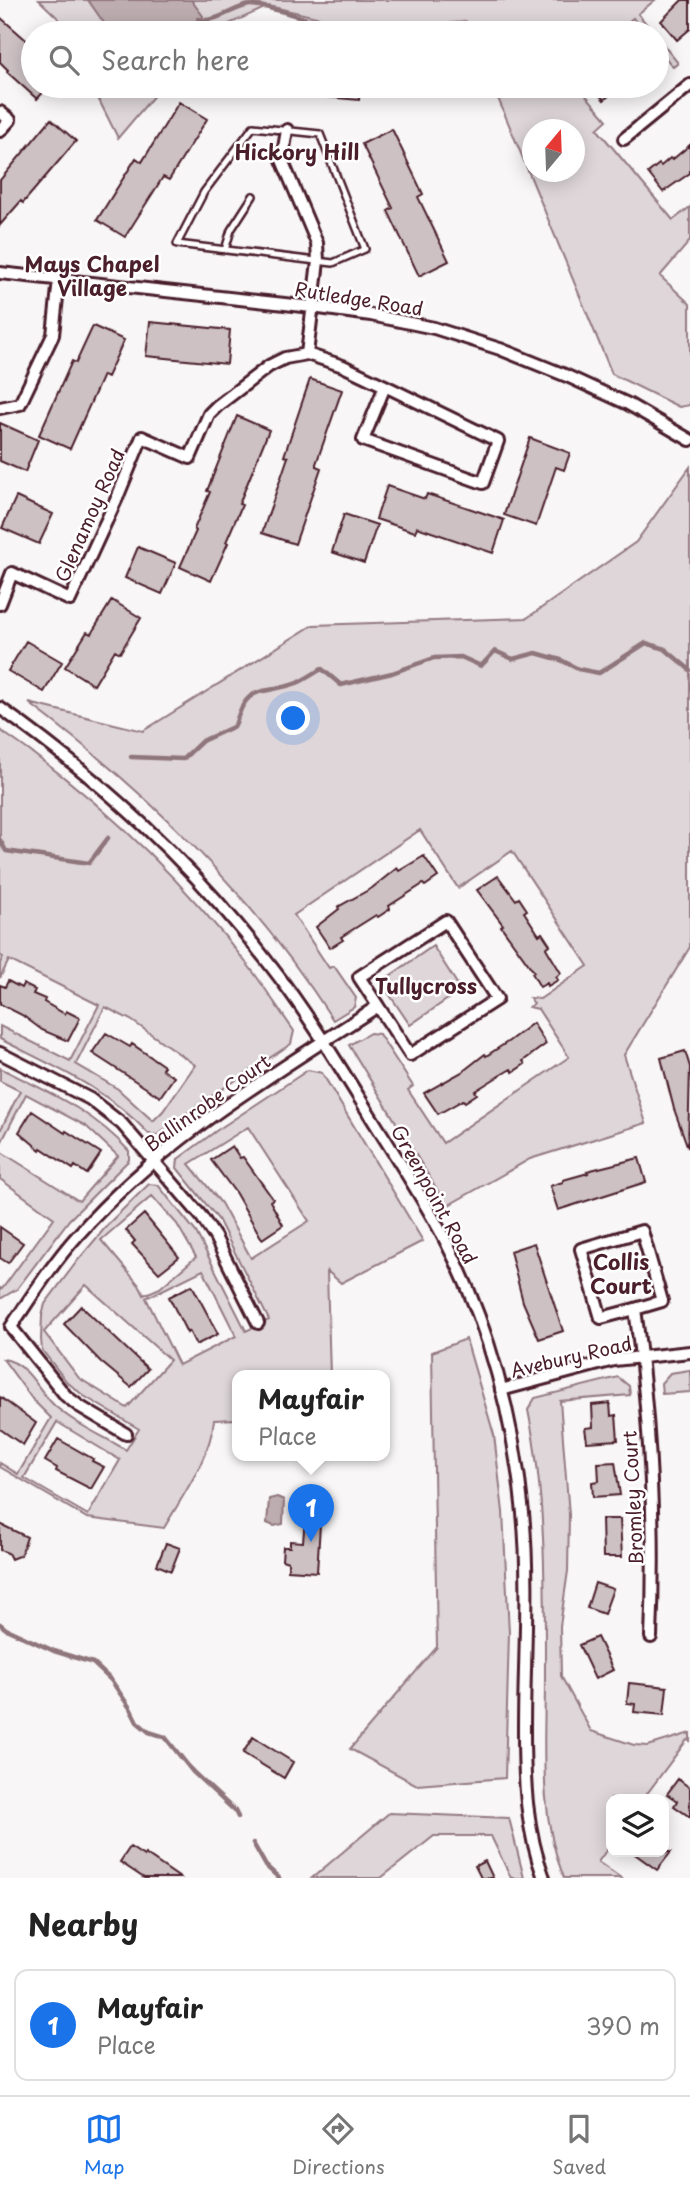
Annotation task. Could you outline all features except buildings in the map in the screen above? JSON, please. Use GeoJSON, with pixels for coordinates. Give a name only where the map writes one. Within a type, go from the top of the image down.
{"type":"FeatureCollection","features":[{"type":"Feature","properties":{"kind":"street"},"geometry":{"type":"LineString","coordinates":[[624,139],[690,85]]}},
{"type":"Feature","properties":{"kind":"street"},"geometry":{"type":"LineString","coordinates":[[0,112],[10,120],[0,131]]}},
{"type":"Feature","properties":{"kind":"street"},"geometry":{"type":"LineString","coordinates":[[287,130],[282,160],[317,243],[318,261],[307,354],[343,366],[385,386],[498,441],[483,483],[363,440],[385,386]]}},
{"type":"Feature","properties":{"kind":"street","name":"Rutledge Road"},"geometry":{"type":"LineString","coordinates":[[0,273],[312,307],[434,328],[500,349],[628,404],[689,437]]}},
{"type":"Feature","properties":{"kind":"street"},"geometry":{"type":"LineString","coordinates":[[0,408],[20,404],[53,335],[59,279]]}},
{"type":"Feature","properties":{"kind":"street","name":"Glenamoy Road"},"geometry":{"type":"LineString","coordinates":[[0,604],[12,573],[70,600],[113,509],[142,438],[190,458],[209,414],[217,406],[269,366],[285,358],[307,354]]}},
{"type":"Feature","properties":{"kind":"street","name":"Greenpoint Road"},"geometry":{"type":"LineString","coordinates":[[0,708],[100,785],[177,858],[270,964],[324,1041],[446,1242],[479,1319],[501,1390],[517,1465],[523,1513],[527,1589],[524,1780],[532,1839],[544,1878]]}},
{"type":"Feature","properties":{"kind":"street"},"geometry":{"type":"LineString","coordinates":[[446,921],[496,999],[410,1055],[378,1006],[359,976],[446,921]]}},
{"type":"Feature","properties":{"kind":"street","name":"Ballinrobe Court"},"geometry":{"type":"LineString","coordinates":[[5,1326],[77,1237],[155,1160],[220,1109],[378,1006]]}},
{"type":"Feature","properties":{"kind":"street"},"geometry":{"type":"LineString","coordinates":[[0,1053],[90,1099],[122,1125],[201,1216],[215,1237],[258,1323]]}},
{"type":"Feature","properties":{"kind":"street"},"geometry":{"type":"LineString","coordinates":[[642,1231],[662,1301],[635,1309],[601,1318],[581,1249],[642,1231]]}},
{"type":"Feature","properties":{"kind":"street"},"geometry":{"type":"LineString","coordinates":[[635,1309],[642,1357]]}},
{"type":"Feature","properties":{"kind":"street"},"geometry":{"type":"LineString","coordinates":[[5,1326],[66,1396],[126,1434]]}},
{"type":"Feature","properties":{"kind":"street","name":"Avebury Road"},"geometry":{"type":"LineString","coordinates":[[501,1390],[586,1366],[690,1352]]}},
{"type":"Feature","properties":{"kind":"street","name":"Bromley Court"},"geometry":{"type":"LineString","coordinates":[[642,1357],[654,1563],[651,1637]]}},
{"type":"Feature","properties":{"kind":"lane"},"geometry":{"type":"LineString","coordinates":[[253,127],[287,130],[320,134],[365,249],[333,263],[177,244],[204,192],[253,127]]}},
{"type":"Feature","properties":{"kind":"lane"},"geometry":{"type":"LineString","coordinates":[[225,250],[231,230],[253,195]]}},
{"type":"Feature","properties":{"kind":"shaded area"},"geometry":{"type":"Polygon","coordinates":[[[39,0],[655,0],[638,14],[644,21],[635,21],[633,18],[629,21],[333,21],[269,6],[236,21],[61,21],[39,0]]]}},
{"type":"Feature","properties":{"kind":"shaded area"},"geometry":{"type":"Polygon","coordinates":[[[88,0],[191,0],[203,16],[202,21],[103,21],[88,0]]]}},
{"type":"Feature","properties":{"kind":"shaded area"},"geometry":{"type":"Polygon","coordinates":[[[669,52],[678,63],[673,67],[669,62],[669,52]]]}},
{"type":"Feature","properties":{"kind":"shaded area"},"geometry":{"type":"Polygon","coordinates":[[[98,98],[152,98],[118,138],[98,98]]]}},
{"type":"Feature","properties":{"kind":"shaded area"},"geometry":{"type":"Polygon","coordinates":[[[498,98],[588,98],[607,120],[597,129],[673,220],[690,207],[690,241],[660,276],[690,304],[690,405],[679,407],[612,374],[533,182],[585,182],[585,119],[522,119],[522,156],[498,98]]]}},
{"type":"Feature","properties":{"kind":"shaded area"},"geometry":{"type":"Polygon","coordinates":[[[690,467],[690,947],[624,1055],[646,1123],[530,1159],[447,1206],[349,1045],[370,1033],[379,1034],[413,1086],[408,1090],[443,1143],[569,1057],[538,1009],[529,1007],[534,1004],[530,998],[540,999],[588,966],[512,851],[458,888],[420,830],[294,915],[329,968],[334,966],[356,998],[354,1007],[333,1020],[268,930],[195,848],[116,773],[29,703],[143,731],[313,625],[527,618],[636,542],[690,467]]]}},
{"type":"Feature","properties":{"kind":"shaded area"},"geometry":{"type":"Polygon","coordinates":[[[0,730],[103,810],[196,902],[251,969],[294,1031],[291,1044],[198,1105],[158,1135],[149,1134],[133,1118],[97,1091],[0,1039],[0,1026],[70,1061],[99,1005],[9,960],[0,978],[0,963],[3,957],[0,955],[0,730]],[[105,1007],[76,1064],[118,1089],[153,1121],[195,1065],[131,1020],[105,1007]]]}},
{"type":"Feature","properties":{"kind":"shaded area"},"geometry":{"type":"Polygon","coordinates":[[[433,946],[461,990],[410,1025],[381,982],[433,946]]]}},
{"type":"Feature","properties":{"kind":"shaded area"},"geometry":{"type":"Polygon","coordinates":[[[0,1068],[85,1113],[129,1151],[129,1160],[69,1220],[17,1289],[0,1299],[0,1288],[2,1289],[54,1218],[0,1179],[0,1151],[79,1201],[118,1156],[86,1126],[26,1094],[0,1145],[0,1131],[20,1091],[0,1081],[0,1068]]]}},
{"type":"Feature","properties":{"kind":"shaded area"},"geometry":{"type":"Polygon","coordinates":[[[308,1070],[322,1073],[423,1241],[341,1283],[327,1271],[330,1370],[232,1370],[232,1419],[214,1420],[201,1462],[164,1528],[87,1518],[0,1467],[0,1463],[18,1474],[51,1418],[33,1400],[3,1359],[26,1371],[49,1400],[63,1412],[126,1450],[139,1429],[84,1396],[67,1382],[42,1350],[41,1339],[45,1304],[110,1222],[149,1184],[158,1185],[196,1232],[246,1331],[269,1320],[218,1219],[177,1168],[178,1159],[308,1070]],[[248,1127],[189,1164],[221,1203],[251,1258],[309,1221],[248,1127]],[[152,1196],[101,1240],[139,1285],[144,1295],[160,1288],[196,1257],[177,1224],[152,1196]],[[203,1270],[146,1298],[179,1365],[236,1336],[203,1270]],[[86,1285],[44,1332],[79,1378],[127,1408],[170,1360],[86,1285]],[[57,1422],[24,1478],[88,1515],[120,1460],[57,1422]]]}},
{"type":"Feature","properties":{"kind":"shaded area"},"geometry":{"type":"Polygon","coordinates":[[[466,1339],[494,1435],[503,1512],[509,1633],[505,1778],[417,1785],[350,1749],[437,1647],[432,1352],[466,1339]]]}},
{"type":"Feature","properties":{"kind":"shaded area"},"geometry":{"type":"Polygon","coordinates":[[[690,1370],[690,1392],[662,1394],[661,1383],[670,1373],[690,1370]]]}},
{"type":"Feature","properties":{"kind":"shaded area"},"geometry":{"type":"Polygon","coordinates":[[[618,1377],[629,1386],[630,1395],[560,1401],[569,1515],[568,1571],[560,1626],[561,1676],[591,1731],[634,1745],[648,1746],[690,1733],[690,1741],[687,1740],[647,1794],[606,1794],[606,1851],[598,1862],[621,1878],[564,1878],[550,1829],[544,1754],[543,1543],[538,1476],[528,1410],[535,1398],[618,1377]]]}},
{"type":"Feature","properties":{"kind":"shaded area"},"geometry":{"type":"Polygon","coordinates":[[[277,1497],[284,1500],[283,1524],[274,1526],[267,1523],[269,1499],[277,1497]]]}},
{"type":"Feature","properties":{"kind":"shaded area"},"geometry":{"type":"Polygon","coordinates":[[[389,1813],[509,1818],[524,1878],[511,1878],[491,1836],[434,1836],[381,1878],[312,1878],[389,1813]]]}},
{"type":"Feature","properties":{"kind":"waterway"},"geometry":{"type":"LineString","coordinates":[[198,19],[211,19],[250,5],[313,21]]}},
{"type":"Feature","properties":{"kind":"waterway"},"geometry":{"type":"LineString","coordinates":[[131,757],[183,759],[202,741],[235,726],[245,702],[251,696],[297,683],[322,669],[341,685],[392,673],[434,658],[461,657],[481,666],[495,651],[513,659],[536,653],[561,660],[578,669],[599,673],[646,643],[665,649],[690,670]]}},
{"type":"Feature","properties":{"kind":"waterway"},"geometry":{"type":"LineString","coordinates":[[0,840],[6,851],[89,863],[108,838]]}},
{"type":"Feature","properties":{"kind":"waterway"},"geometry":{"type":"LineString","coordinates":[[0,1624],[54,1651],[93,1663],[111,1680],[137,1722],[149,1732],[165,1737],[193,1772],[235,1811],[238,1817]]}},
{"type":"Feature","properties":{"kind":"waterway"},"geometry":{"type":"LineString","coordinates":[[253,1843],[266,1866],[279,1878]]}},
{"type":"Feature","properties":{"kind":"place","name":"Mayfair"},"geometry":{"type":"Point","coordinates":[311,1542]}},
{"type":"Feature","properties":{"kind":"district","name":"Hickory Hill"},"geometry":{"type":"Point","coordinates":[297,151]}},
{"type":"Feature","properties":{"kind":"district","name":"Mays Chapel Village"},"geometry":{"type":"Point","coordinates":[92,275]}},
{"type":"Feature","properties":{"kind":"district","name":"Tullycross"},"geometry":{"type":"Point","coordinates":[426,985]}},
{"type":"Feature","properties":{"kind":"district","name":"Collis Court"},"geometry":{"type":"Point","coordinates":[621,1273]}}]}
